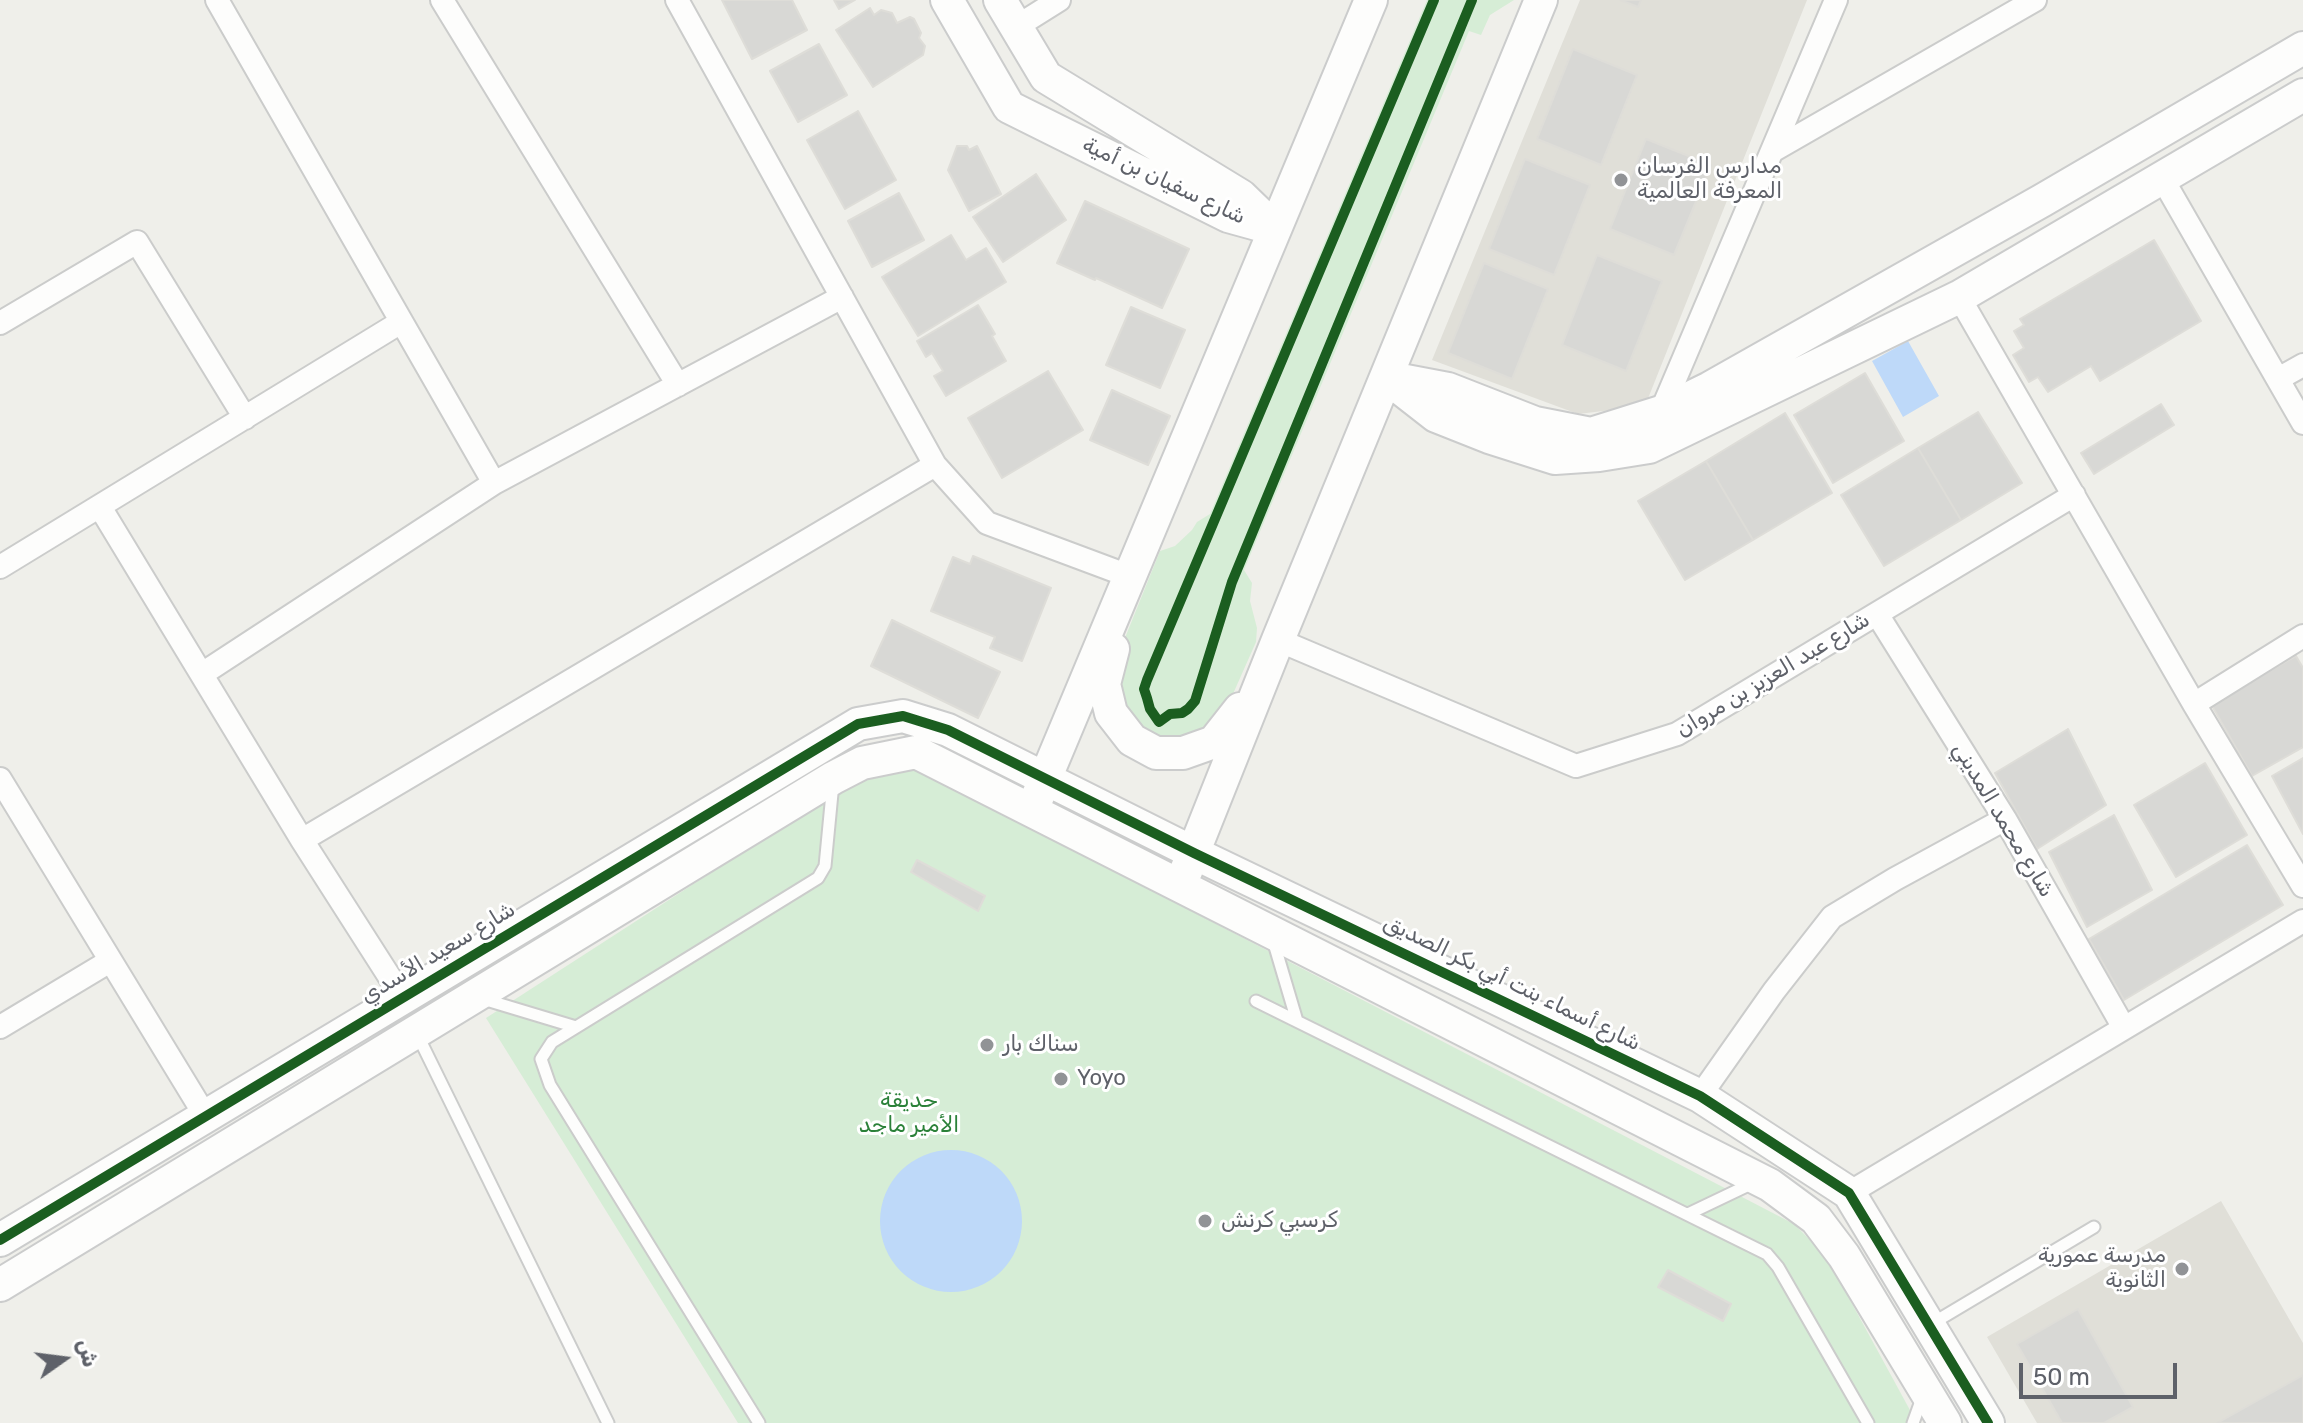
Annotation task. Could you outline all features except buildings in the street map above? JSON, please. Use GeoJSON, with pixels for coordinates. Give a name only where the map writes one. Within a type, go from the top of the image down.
{"type":"FeatureCollection","features":[{"type":"Feature","properties":{"kind":"street"},"geometry":{"type":"LineString","coordinates":[[217,0],[494,483]]}},
{"type":"Feature","properties":{"kind":"street"},"geometry":{"type":"LineString","coordinates":[[442,0],[678,385]]}},
{"type":"Feature","properties":{"kind":"street"},"geometry":{"type":"LineString","coordinates":[[677,0],[935,465],[987,523],[1129,576]]}},
{"type":"Feature","properties":{"kind":"street","name":"شارع سفيان بن أمية"},"geometry":{"type":"LineString","coordinates":[[947,0],[1009,107],[1228,216],[1275,229]]}},
{"type":"Feature","properties":{"kind":"street"},"geometry":{"type":"LineString","coordinates":[[1008,14],[1059,0]]}},
{"type":"Feature","properties":{"kind":"street"},"geometry":{"type":"LineString","coordinates":[[1031,811],[1371,0]]}},
{"type":"Feature","properties":{"kind":"street"},"geometry":{"type":"LineString","coordinates":[[1180,885],[1541,0]]}},
{"type":"Feature","properties":{"kind":"street"},"geometry":{"type":"LineString","coordinates":[[1661,412],[1836,0]]}},
{"type":"Feature","properties":{"kind":"street"},"geometry":{"type":"LineString","coordinates":[[1774,150],[2035,0]]}},
{"type":"Feature","properties":{"kind":"street","name":"شارع سفيان بن أمية"},"geometry":{"type":"LineString","coordinates":[[1008,14],[1046,77],[1241,196],[1275,229]]}},
{"type":"Feature","properties":{"kind":"street"},"geometry":{"type":"LineString","coordinates":[[1386,377],[1448,389],[1535,423],[1591,434],[1661,412],[1710,388],[2043,200],[2303,48]]}},
{"type":"Feature","properties":{"kind":"street"},"geometry":{"type":"LineString","coordinates":[[1386,377],[1436,416],[1555,458],[1649,447],[1959,297],[2303,95]]}},
{"type":"Feature","properties":{"kind":"street"},"geometry":{"type":"LineString","coordinates":[[2162,178],[2303,423]]}},
{"type":"Feature","properties":{"kind":"street"},"geometry":{"type":"LineString","coordinates":[[2043,200],[2068,233]]}},
{"type":"Feature","properties":{"kind":"street"},"geometry":{"type":"LineString","coordinates":[[1,321],[137,242],[245,418]]}},
{"type":"Feature","properties":{"kind":"street"},"geometry":{"type":"LineString","coordinates":[[202,674],[494,483],[842,297]]}},
{"type":"Feature","properties":{"kind":"street"},"geometry":{"type":"LineString","coordinates":[[1959,297],[2303,886]]}},
{"type":"Feature","properties":{"kind":"street"},"geometry":{"type":"LineString","coordinates":[[0,567],[401,322]]}},
{"type":"Feature","properties":{"kind":"street"},"geometry":{"type":"LineString","coordinates":[[2278,379],[2303,365]]}},
{"type":"Feature","properties":{"kind":"street"},"geometry":{"type":"LineString","coordinates":[[302,840],[935,465]]}},
{"type":"Feature","properties":{"kind":"street","name":"شارع عبد العزيز بن مروان"},"geometry":{"type":"LineString","coordinates":[[1278,640],[1576,766],[1677,734],[2074,495]]}},
{"type":"Feature","properties":{"kind":"street"},"geometry":{"type":"LineString","coordinates":[[100,507],[302,840],[403,998]]}},
{"type":"Feature","properties":{"kind":"street"},"geometry":{"type":"LineString","coordinates":[[1129,576],[1104,684],[1111,713],[1132,740],[1156,753],[1183,753],[1214,742],[1235,717],[1278,640]]}},
{"type":"Feature","properties":{"kind":"street","name":"شارع محمد المديني"},"geometry":{"type":"LineString","coordinates":[[1877,614],[2005,819],[2124,1028]]}},
{"type":"Feature","properties":{"kind":"street"},"geometry":{"type":"LineString","coordinates":[[2194,704],[2303,636]]}},
{"type":"Feature","properties":{"kind":"street","name":"شارع أسماء بنت أبي بكر الصديق"},"geometry":{"type":"LineString","coordinates":[[903,716],[948,730],[1194,853],[1700,1096],[1849,1193],[1988,1423]]}},
{"type":"Feature","properties":{"kind":"street","name":"شارع سعيد الأسدي"},"geometry":{"type":"LineString","coordinates":[[0,1240],[858,724],[903,716]]}},
{"type":"Feature","properties":{"kind":"street"},"geometry":{"type":"LineString","coordinates":[[0,1285],[833,778],[862,763],[916,752],[1759,1180],[1816,1219],[1844,1256],[1945,1423]]}},
{"type":"Feature","properties":{"kind":"street"},"geometry":{"type":"LineString","coordinates":[[3,789],[206,1117]]}},
{"type":"Feature","properties":{"kind":"street"},"geometry":{"type":"LineString","coordinates":[[1700,1096],[1774,991],[1832,917],[2005,819]]}},
{"type":"Feature","properties":{"kind":"street"},"geometry":{"type":"LineString","coordinates":[[1849,1193],[2303,921]]}},
{"type":"Feature","properties":{"kind":"street"},"geometry":{"type":"LineString","coordinates":[[0,1027],[110,961]]}},
{"type":"Feature","properties":{"kind":"lane"},"geometry":{"type":"LineString","coordinates":[[759,1423],[550,1085],[541,1059],[552,1042],[818,878],[825,866],[833,778]]}},
{"type":"Feature","properties":{"kind":"lane"},"geometry":{"type":"LineString","coordinates":[[1270,932],[1297,1021]]}},
{"type":"Feature","properties":{"kind":"lane"},"geometry":{"type":"LineString","coordinates":[[475,996],[576,1027]]}},
{"type":"Feature","properties":{"kind":"lane"},"geometry":{"type":"LineString","coordinates":[[1256,1001],[1767,1254],[1778,1267],[1868,1423]]}},
{"type":"Feature","properties":{"kind":"lane"},"geometry":{"type":"LineString","coordinates":[[416,1032],[608,1423]]}},
{"type":"Feature","properties":{"kind":"lane"},"geometry":{"type":"LineString","coordinates":[[1688,1214],[1759,1180]]}},
{"type":"Feature","properties":{"kind":"lane"},"geometry":{"type":"LineString","coordinates":[[1929,1325],[2094,1227]]}},
{"type":"Feature","properties":{"kind":"lane"},"geometry":{"type":"LineString","coordinates":[[1913,1423],[1925,1390]]}},
{"type":"Feature","properties":{"kind":"shaded area","name":"مدارس الفرسان المعرفة العالمية"},"geometry":{"type":"Polygon","coordinates":[[[1580,0],[1807,0],[1645,406],[1578,414],[1432,360],[1580,0]]]}},
{"type":"Feature","properties":{"kind":"shaded area","name":"مدرسة عمورية الثانوية"},"geometry":{"type":"Polygon","coordinates":[[[2221,1201],[2303,1343],[2303,1423],[2037,1423],[1987,1337],[2221,1201]]]}},
{"type":"Feature","properties":{"kind":"green space"},"geometry":{"type":"Polygon","coordinates":[[[1427,0],[1514,0],[1490,15],[1481,35],[1469,31],[1244,570],[1252,583],[1250,601],[1257,628],[1256,642],[1221,721],[1165,748],[1128,731],[1108,680],[1160,551],[1175,546],[1197,522],[1210,514],[1427,0]]]}},
{"type":"Feature","properties":{"kind":"green space","name":"حديقة الأمير ماجد"},"geometry":{"type":"Polygon","coordinates":[[[916,768],[1794,1224],[1826,1256],[1917,1423],[738,1423],[486,1018],[867,772],[916,768]]]}},
{"type":"Feature","properties":{"kind":"water"},"geometry":{"type":"Polygon","coordinates":[[[1908,341],[1939,396],[1903,417],[1872,361],[1908,341]]]}},
{"type":"Feature","properties":{"kind":"water"},"geometry":{"type":"Polygon","coordinates":[[[951,1150],[978,1156],[1001,1171],[1016,1194],[1022,1221],[1016,1248],[1001,1271],[978,1286],[951,1292],[924,1286],[901,1271],[886,1248],[880,1221],[886,1194],[901,1171],[924,1156],[951,1150]]]}},
{"type":"Feature","properties":{"kind":"cycle path"},"geometry":{"type":"LineString","coordinates":[[1434,0],[1147,680],[1144,689],[1150,709],[1159,722],[1170,714],[1182,713],[1195,701],[1232,582],[1472,0]]}},
{"type":"Feature","properties":{"kind":"cycle path"},"geometry":{"type":"LineString","coordinates":[[0,1240],[858,724],[903,716],[948,730],[1194,853],[1700,1096],[1849,1193],[1988,1423]]}},
{"type":"Feature","properties":{"kind":"place","name":"مدارس الفرسان المعرفة العالمية"},"geometry":{"type":"Point","coordinates":[1621,180]}},
{"type":"Feature","properties":{"kind":"place","name":"سناك بار"},"geometry":{"type":"Point","coordinates":[987,1045]}},
{"type":"Feature","properties":{"kind":"place","name":"Yoyo"},"geometry":{"type":"Point","coordinates":[1061,1079]}},
{"type":"Feature","properties":{"kind":"place","name":"كرسبي كرنش"},"geometry":{"type":"Point","coordinates":[1205,1221]}},
{"type":"Feature","properties":{"kind":"place","name":"مدرسة عمورية الثانوية"},"geometry":{"type":"Point","coordinates":[2182,1269]}}]}
